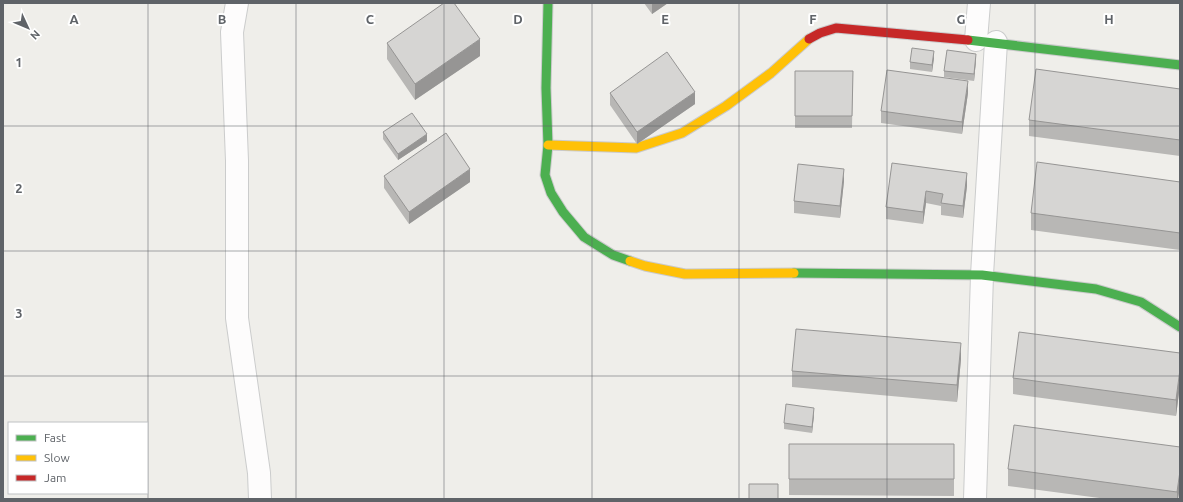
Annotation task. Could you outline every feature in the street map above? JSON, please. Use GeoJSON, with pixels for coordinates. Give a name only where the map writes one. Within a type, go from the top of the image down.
{"type":"FeatureCollection","features":[{"type":"Feature","properties":{"kind":"street"},"geometry":{"type":"LineString","coordinates":[[237,3],[232,32],[237,161],[237,318],[259,473],[260,499]]}},
{"type":"Feature","properties":{"kind":"street"},"geometry":{"type":"LineString","coordinates":[[548,3],[546,88],[548,146],[545,175],[550,193],[563,212],[584,237],[612,255],[644,266],[685,274],[774,273],[982,275],[1096,289],[1141,302],[1180,327]]}},
{"type":"Feature","properties":{"kind":"street"},"geometry":{"type":"LineString","coordinates":[[975,499],[982,275],[986,41],[979,3]]}},
{"type":"Feature","properties":{"kind":"street"},"geometry":{"type":"LineString","coordinates":[[548,146],[636,148],[682,133],[726,106],[771,74],[806,40],[820,33],[836,28],[986,41],[1180,65]]}},
{"type":"Feature","properties":{"kind":"building"},"geometry":{"type":"Polygon","coordinates":[[[444,3],[454,3],[480,39],[415,84],[387,43],[444,3]]]}},
{"type":"Feature","properties":{"kind":"building"},"geometry":{"type":"Polygon","coordinates":[[[912,48],[934,51],[932,65],[910,62],[912,48]]]}},
{"type":"Feature","properties":{"kind":"building"},"geometry":{"type":"Polygon","coordinates":[[[947,50],[976,54],[974,74],[944,71],[947,50]]]}},
{"type":"Feature","properties":{"kind":"building"},"geometry":{"type":"Polygon","coordinates":[[[667,52],[695,92],[637,132],[610,93],[667,52]]]}},
{"type":"Feature","properties":{"kind":"building"},"geometry":{"type":"Polygon","coordinates":[[[1036,69],[1180,89],[1180,140],[1029,120],[1036,69]]]}},
{"type":"Feature","properties":{"kind":"building"},"geometry":{"type":"Polygon","coordinates":[[[887,70],[968,81],[962,122],[881,111],[887,70]]]}},
{"type":"Feature","properties":{"kind":"building"},"geometry":{"type":"Polygon","coordinates":[[[795,71],[853,71],[852,116],[795,116],[795,71]]]}},
{"type":"Feature","properties":{"kind":"building"},"geometry":{"type":"Polygon","coordinates":[[[412,113],[427,134],[398,154],[383,132],[412,113]]]}},
{"type":"Feature","properties":{"kind":"building"},"geometry":{"type":"Polygon","coordinates":[[[446,133],[470,169],[409,212],[384,176],[446,133]]]}},
{"type":"Feature","properties":{"kind":"building"},"geometry":{"type":"Polygon","coordinates":[[[1037,162],[1180,182],[1180,233],[1031,213],[1037,162]]]}},
{"type":"Feature","properties":{"kind":"building"},"geometry":{"type":"Polygon","coordinates":[[[892,163],[967,173],[963,206],[941,203],[943,194],[926,191],[923,212],[886,207],[892,163]]]}},
{"type":"Feature","properties":{"kind":"building"},"geometry":{"type":"Polygon","coordinates":[[[798,164],[844,169],[840,206],[794,201],[798,164]]]}},
{"type":"Feature","properties":{"kind":"building"},"geometry":{"type":"Polygon","coordinates":[[[796,329],[961,343],[957,385],[792,371],[796,329]]]}},
{"type":"Feature","properties":{"kind":"building"},"geometry":{"type":"Polygon","coordinates":[[[1019,332],[1180,353],[1180,369],[1176,400],[1013,378],[1019,332]]]}},
{"type":"Feature","properties":{"kind":"building"},"geometry":{"type":"Polygon","coordinates":[[[786,404],[814,408],[812,427],[784,423],[786,404]]]}},
{"type":"Feature","properties":{"kind":"building"},"geometry":{"type":"Polygon","coordinates":[[[1014,425],[1180,447],[1180,471],[1177,492],[1008,469],[1014,425]]]}},
{"type":"Feature","properties":{"kind":"building"},"geometry":{"type":"Polygon","coordinates":[[[789,444],[954,444],[954,479],[789,479],[789,444]]]}},
{"type":"Feature","properties":{"kind":"building"},"geometry":{"type":"Polygon","coordinates":[[[749,484],[778,484],[778,499],[749,499],[749,484]]]}},
{"type":"Feature","properties":{"kind":"traffic: fast"},"geometry":{"type":"LineString","coordinates":[[548,3],[546,88],[548,145],[545,175],[551,193],[563,212],[584,237],[613,255],[630,261]]}},
{"type":"Feature","properties":{"kind":"traffic: fast"},"geometry":{"type":"LineString","coordinates":[[968,40],[1180,65]]}},
{"type":"Feature","properties":{"kind":"traffic: fast"},"geometry":{"type":"LineString","coordinates":[[794,273],[982,275],[1096,289],[1141,302],[1180,327]]}},
{"type":"Feature","properties":{"kind":"traffic: slow"},"geometry":{"type":"LineString","coordinates":[[548,145],[636,148],[682,133],[726,106],[771,73],[809,39]]}},
{"type":"Feature","properties":{"kind":"traffic: slow"},"geometry":{"type":"LineString","coordinates":[[630,261],[645,266],[685,274],[794,273]]}},
{"type":"Feature","properties":{"kind":"traffic: jam"},"geometry":{"type":"LineString","coordinates":[[809,39],[820,33],[836,28],[968,40]]}}]}
